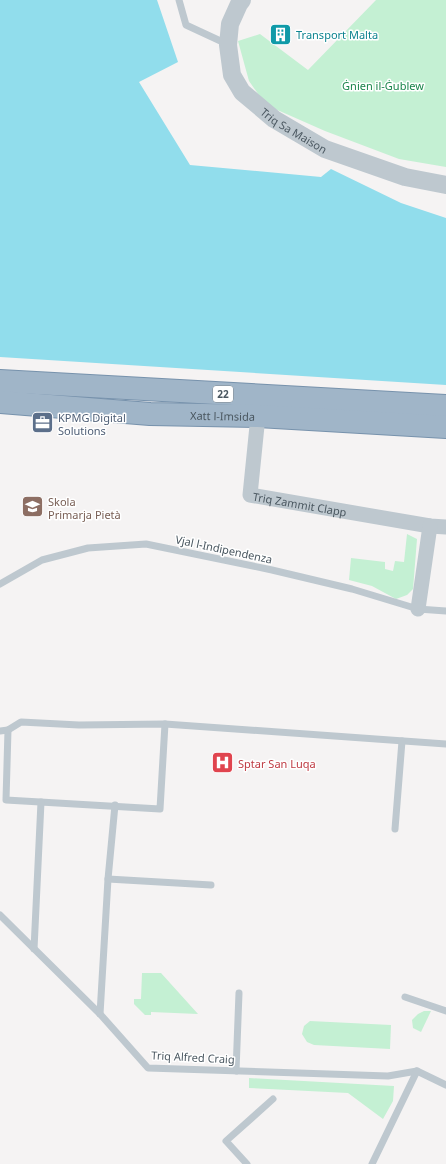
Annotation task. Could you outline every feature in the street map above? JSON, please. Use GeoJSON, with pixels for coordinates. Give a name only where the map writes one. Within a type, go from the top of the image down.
{"type":"FeatureCollection","features":[{"type":"Feature","properties":{"kind":"highway","name":"Xatt l-Imsida"},"geometry":{"type":"LineString","coordinates":[[0,381],[446,406]]}},
{"type":"Feature","properties":{"kind":"highway","name":"Xatt l-Imsida"},"geometry":{"type":"LineString","coordinates":[[0,402],[150,414],[258,416],[446,427]]}},
{"type":"Feature","properties":{"kind":"street","name":"Triq Sa Maison"},"geometry":{"type":"LineString","coordinates":[[242,0],[230,24],[228,45],[232,75],[242,92],[274,119],[325,149],[404,177],[446,185]]}},
{"type":"Feature","properties":{"kind":"street","name":"Triq Zammit Clapp"},"geometry":{"type":"LineString","coordinates":[[258,416],[250,495],[430,526],[446,527]]}},
{"type":"Feature","properties":{"kind":"street"},"geometry":{"type":"LineString","coordinates":[[418,609],[430,526]]}},
{"type":"Feature","properties":{"kind":"lane"},"geometry":{"type":"LineString","coordinates":[[179,0],[186,25],[228,45]]}},
{"type":"Feature","properties":{"kind":"lane","name":"Vjal l-Indipendenza"},"geometry":{"type":"LineString","coordinates":[[0,584],[42,560],[88,548],[146,544],[272,570],[352,589],[418,609],[446,611]]}},
{"type":"Feature","properties":{"kind":"lane"},"geometry":{"type":"LineString","coordinates":[[0,731],[8,730],[21,722],[79,725],[165,724],[446,744]]}},
{"type":"Feature","properties":{"kind":"lane"},"geometry":{"type":"LineString","coordinates":[[8,730],[6,800],[115,805],[160,809],[165,724]]}},
{"type":"Feature","properties":{"kind":"lane"},"geometry":{"type":"LineString","coordinates":[[395,829],[402,741]]}},
{"type":"Feature","properties":{"kind":"lane"},"geometry":{"type":"LineString","coordinates":[[34,949],[41,802]]}},
{"type":"Feature","properties":{"kind":"lane"},"geometry":{"type":"LineString","coordinates":[[100,1014],[108,879],[115,805]]}},
{"type":"Feature","properties":{"kind":"lane"},"geometry":{"type":"LineString","coordinates":[[108,879],[211,885]]}},
{"type":"Feature","properties":{"kind":"lane","name":"Triq Alfred Craig"},"geometry":{"type":"LineString","coordinates":[[0,915],[100,1014],[148,1068],[388,1076],[417,1071]]}},
{"type":"Feature","properties":{"kind":"lane"},"geometry":{"type":"LineString","coordinates":[[236,1071],[239,993]]}},
{"type":"Feature","properties":{"kind":"lane"},"geometry":{"type":"LineString","coordinates":[[405,997],[446,1011]]}},
{"type":"Feature","properties":{"kind":"lane"},"geometry":{"type":"LineString","coordinates":[[372,1164],[417,1071],[446,1085]]}},
{"type":"Feature","properties":{"kind":"lane"},"geometry":{"type":"LineString","coordinates":[[248,1164],[226,1141],[273,1099]]}},
{"type":"Feature","properties":{"kind":"green space","name":"Ġnien il-Ġublew"},"geometry":{"type":"Polygon","coordinates":[[[376,0],[446,0],[446,167],[399,159],[325,131],[266,105],[249,81],[238,41],[260,34],[308,70],[376,0]]]}},
{"type":"Feature","properties":{"kind":"green space"},"geometry":{"type":"Polygon","coordinates":[[[407,534],[417,539],[413,589],[407,595],[396,599],[372,586],[349,580],[351,558],[385,562],[385,569],[393,571],[395,561],[404,562],[407,534]]]}},
{"type":"Feature","properties":{"kind":"green space"},"geometry":{"type":"Polygon","coordinates":[[[142,973],[161,973],[198,1014],[151,1012],[151,1015],[145,1015],[134,1004],[134,999],[141,999],[142,973]]]}},
{"type":"Feature","properties":{"kind":"green space"},"geometry":{"type":"Polygon","coordinates":[[[424,1011],[431,1011],[421,1032],[413,1028],[412,1020],[424,1011]]]}},
{"type":"Feature","properties":{"kind":"green space"},"geometry":{"type":"Polygon","coordinates":[[[310,1021],[391,1025],[390,1049],[314,1045],[307,1042],[302,1034],[304,1026],[310,1021]]]}},
{"type":"Feature","properties":{"kind":"green space"},"geometry":{"type":"Polygon","coordinates":[[[249,1078],[394,1086],[393,1101],[383,1119],[348,1093],[249,1088],[249,1078]]]}},
{"type":"Feature","properties":{"kind":"water"},"geometry":{"type":"Polygon","coordinates":[[[0,0],[157,0],[178,62],[139,82],[190,165],[321,177],[331,169],[401,203],[446,218],[446,385],[0,357],[0,0]]]}},
{"type":"Feature","properties":{"kind":"place","name":"Transport Malta"},"geometry":{"type":"Point","coordinates":[280,34]}},
{"type":"Feature","properties":{"kind":"place","name":"KPMG Digital Solutions"},"geometry":{"type":"Point","coordinates":[43,423]}},
{"type":"Feature","properties":{"kind":"place","name":"Skola Primarja Pietà"},"geometry":{"type":"Point","coordinates":[32,507]}},
{"type":"Feature","properties":{"kind":"place","name":"Sptar San Luqa"},"geometry":{"type":"Point","coordinates":[223,763]}}]}
